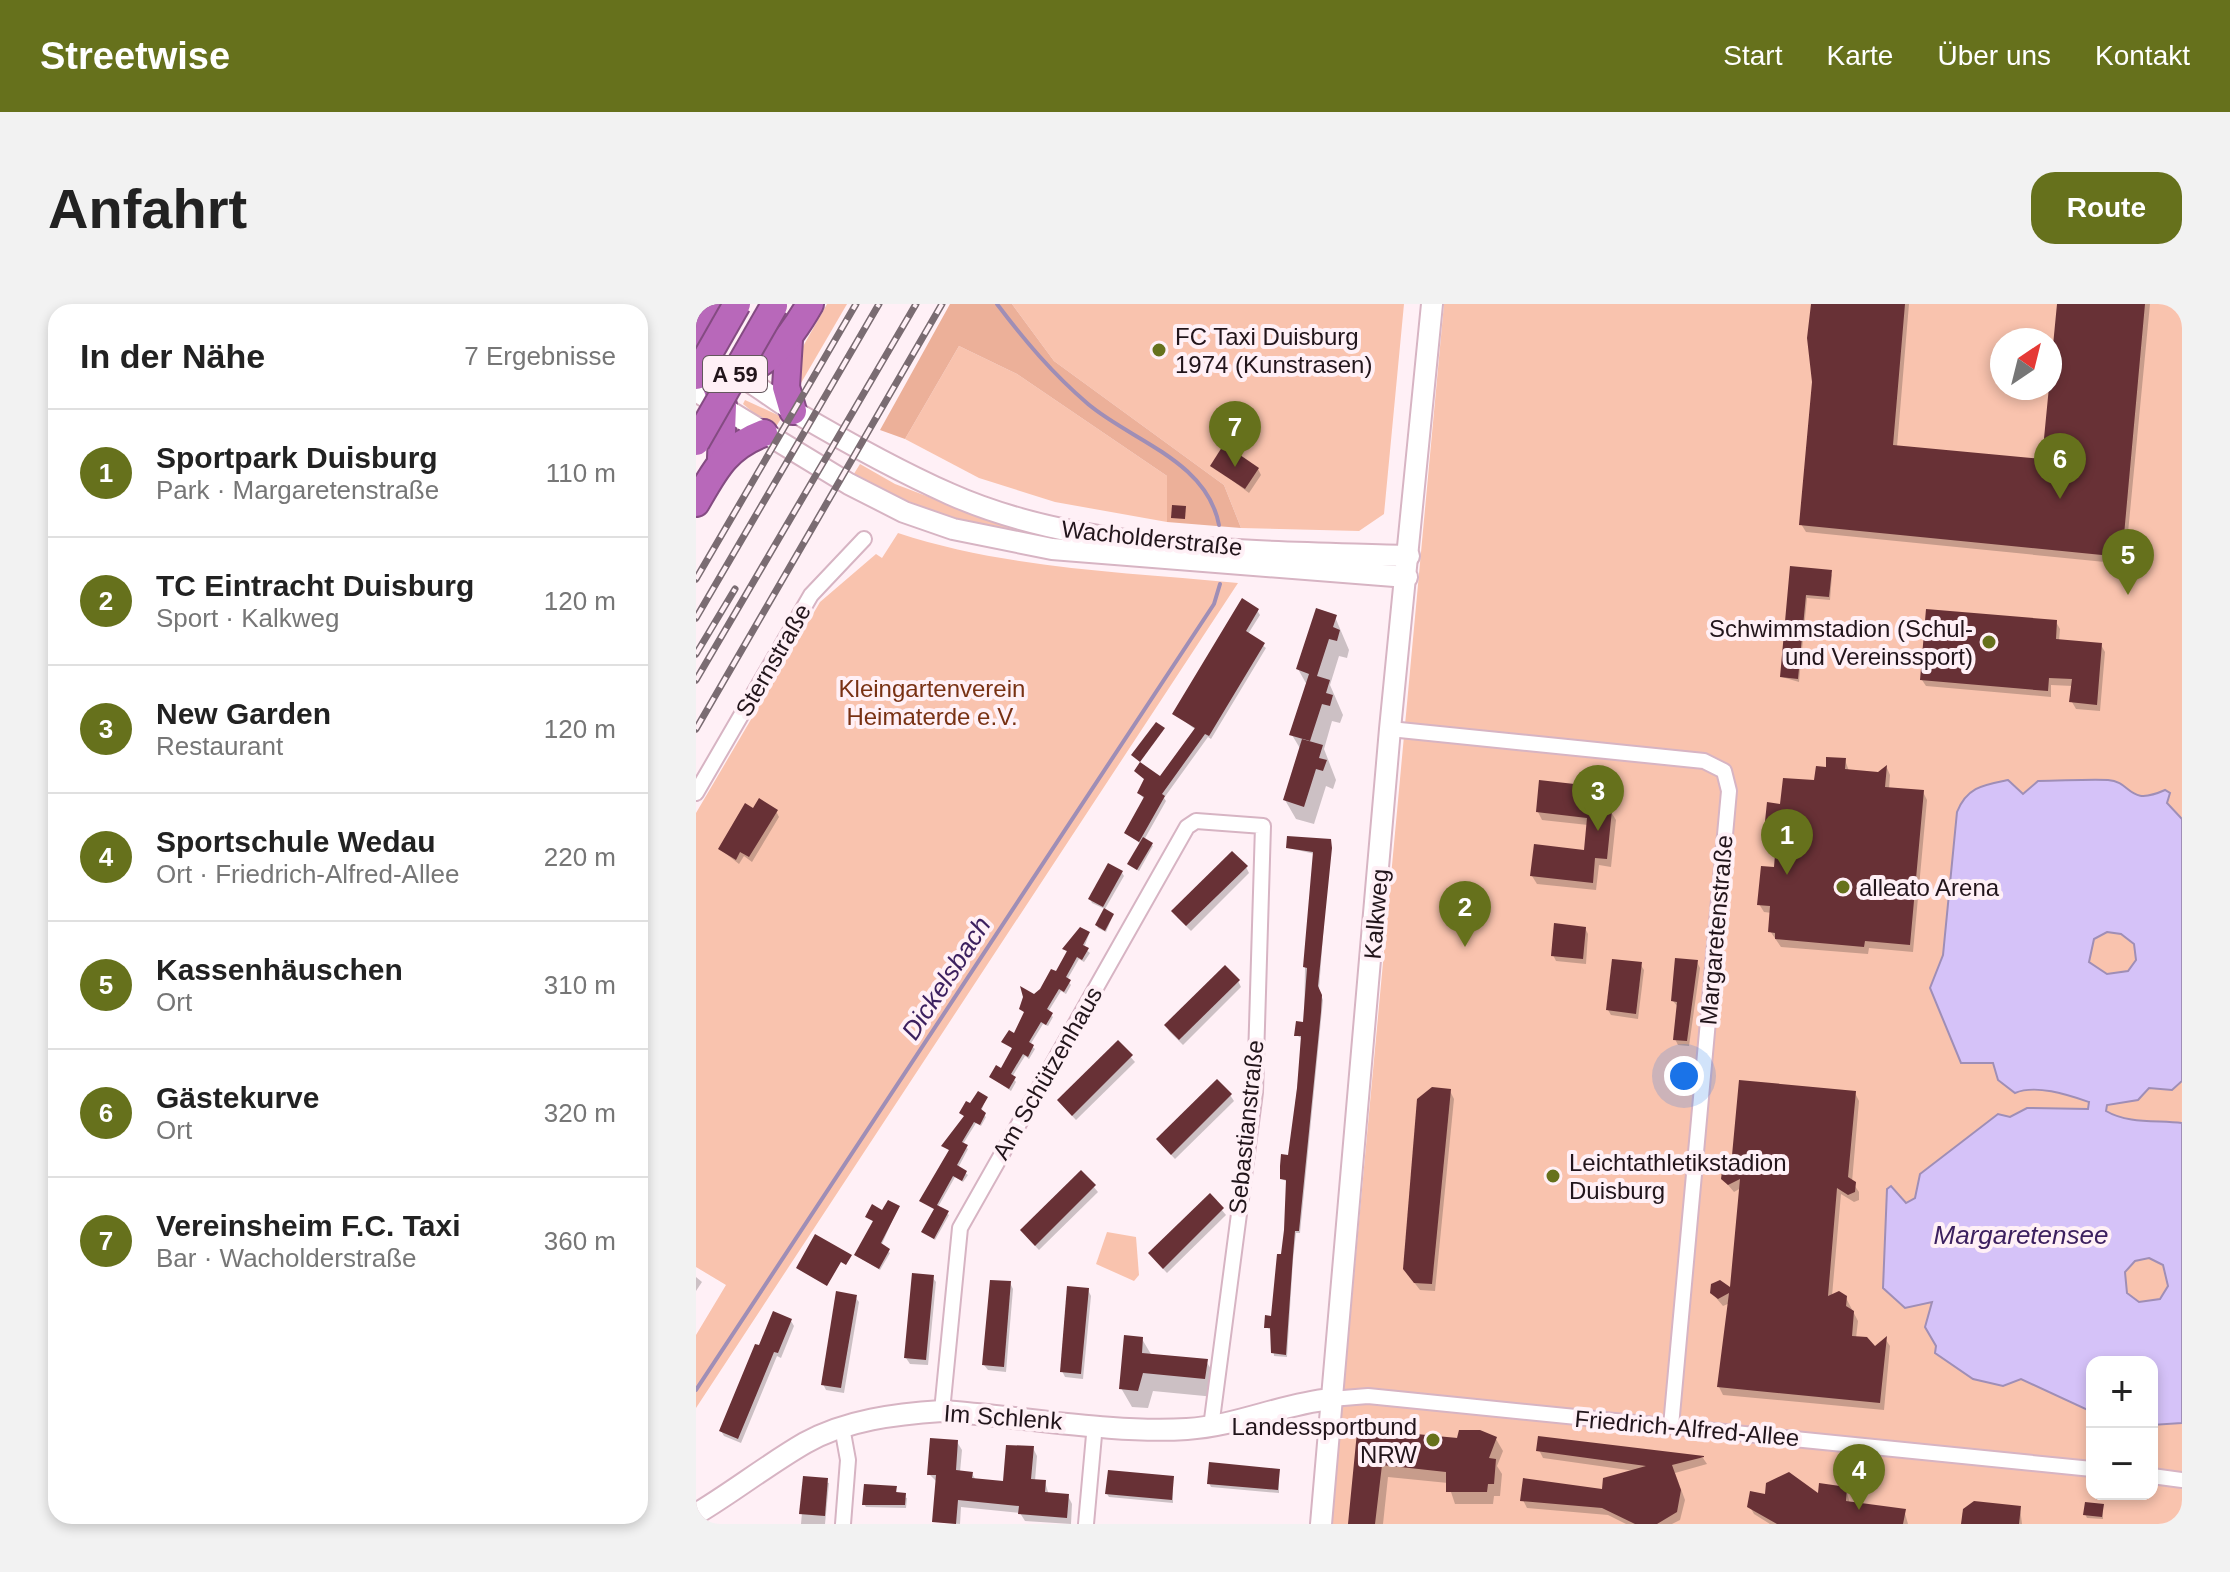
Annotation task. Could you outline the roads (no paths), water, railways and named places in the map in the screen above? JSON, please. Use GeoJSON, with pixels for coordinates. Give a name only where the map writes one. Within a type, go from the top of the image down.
{"type":"FeatureCollection","features":[{"type":"Feature","properties":{"kind":"highway"},"geometry":{"type":"LineString","coordinates":[[711,304],[704,333],[706,373],[723,405],[721,458]]}},
{"type":"Feature","properties":{"kind":"highway","name":"A 59"},"geometry":{"type":"LineString","coordinates":[[706,373],[737,304]]}},
{"type":"Feature","properties":{"kind":"highway"},"geometry":{"type":"LineString","coordinates":[[706,373],[772,355],[789,340],[810,304]]}},
{"type":"Feature","properties":{"kind":"highway","name":"A 59"},"geometry":{"type":"LineString","coordinates":[[696,442],[775,305]]}},
{"type":"Feature","properties":{"kind":"highway"},"geometry":{"type":"LineString","coordinates":[[789,340],[786,387],[793,411]]}},
{"type":"Feature","properties":{"kind":"highway"},"geometry":{"type":"LineString","coordinates":[[696,503],[721,458],[737,444],[764,433]]}},
{"type":"Feature","properties":{"kind":"street","name":"Kalkweg"},"geometry":{"type":"LineString","coordinates":[[1321,1524],[1390,729],[1432,304]]}},
{"type":"Feature","properties":{"kind":"street","name":"Wacholderstraße"},"geometry":{"type":"LineString","coordinates":[[706,373],[793,411],[879,461],[953,496],[1058,529],[1094,537],[1257,550],[1409,556]]}},
{"type":"Feature","properties":{"kind":"street","name":"Wacholderstraße"},"geometry":{"type":"LineString","coordinates":[[723,405],[849,484],[904,512],[1001,541],[1052,549],[1407,577]]}},
{"type":"Feature","properties":{"kind":"street","name":"Sternstraße"},"geometry":{"type":"LineString","coordinates":[[696,793],[811,595],[864,539]]}},
{"type":"Feature","properties":{"kind":"street","name":"Margaretenstraße"},"geometry":{"type":"LineString","coordinates":[[1390,729],[1704,761],[1724,771],[1729,791],[1671,1426]]}},
{"type":"Feature","properties":{"kind":"street","name":"Am Schützenhaus"},"geometry":{"type":"LineString","coordinates":[[942,1411],[960,1228],[1187,827],[1196,821],[1263,826]]}},
{"type":"Feature","properties":{"kind":"street","name":"Sebastianstraße"},"geometry":{"type":"LineString","coordinates":[[1211,1427],[1255,1092],[1263,826]]}},
{"type":"Feature","properties":{"kind":"street","name":"Friedrich-Alfred-Allee"},"geometry":{"type":"LineString","coordinates":[[1331,1399],[1368,1396],[2086,1468]]}},
{"type":"Feature","properties":{"kind":"street","name":"Im Schlenk"},"geometry":{"type":"LineString","coordinates":[[696,1514],[806,1442],[842,1427],[904,1413],[942,1411],[1148,1429],[1211,1427],[1292,1403],[1331,1399]]}},
{"type":"Feature","properties":{"kind":"street"},"geometry":{"type":"LineString","coordinates":[[1086,1524],[1095,1424]]}},
{"type":"Feature","properties":{"kind":"street"},"geometry":{"type":"LineString","coordinates":[[842,1427],[848,1460],[843,1524]]}},
{"type":"Feature","properties":{"kind":"street"},"geometry":{"type":"LineString","coordinates":[[2158,1477],[2182,1480]]}},
{"type":"Feature","properties":{"kind":"water","name":"Margaretensee"},"geometry":{"type":"Polygon","coordinates":[[[2008,780],[2023,794],[2038,781],[2108,780],[2137,795],[2153,795],[2165,790],[2170,793],[2167,803],[2182,819],[2182,1081],[2172,1090],[2149,1088],[2138,1100],[2107,1105],[2106,1111],[2133,1120],[2182,1123],[2182,1423],[2158,1425],[2158,1356],[2086,1356],[2086,1409],[2021,1379],[2003,1386],[1973,1379],[1935,1353],[1936,1346],[1925,1327],[1932,1302],[1905,1308],[1883,1288],[1887,1189],[1891,1186],[1906,1203],[1915,1198],[1920,1174],[1998,1114],[2010,1117],[2027,1108],[2088,1109],[2089,1102],[2072,1096],[2032,1090],[2015,1093],[1998,1080],[1993,1063],[1961,1063],[1930,988],[1943,955],[1957,812],[1971,792],[2008,780]],[[2107,932],[2094,939],[2089,962],[2107,974],[2128,971],[2136,960],[2134,944],[2121,934],[2107,932]],[[2149,1258],[2135,1261],[2125,1272],[2127,1293],[2139,1302],[2160,1299],[2168,1286],[2163,1265],[2149,1258]]]}},
{"type":"Feature","properties":{"kind":"waterway","name":"Dickelsbach"},"geometry":{"type":"LineString","coordinates":[[997,304],[1040,356],[1088,404],[1184,468],[1200,484],[1212,503],[1219,525]]}},
{"type":"Feature","properties":{"kind":"waterway","name":"Dickelsbach"},"geometry":{"type":"LineString","coordinates":[[696,1390],[1214,604],[1220,584]]}},
{"type":"Feature","properties":{"kind":"railway"},"geometry":{"type":"LineString","coordinates":[[696,579],[856,304]]}},
{"type":"Feature","properties":{"kind":"railway"},"geometry":{"type":"LineString","coordinates":[[696,618],[879,304]]}},
{"type":"Feature","properties":{"kind":"railway"},"geometry":{"type":"LineString","coordinates":[[696,680],[916,304]]}},
{"type":"Feature","properties":{"kind":"railway"},"geometry":{"type":"LineString","coordinates":[[696,729],[942,304]]}},
{"type":"Feature","properties":{"kind":"railway"},"geometry":{"type":"LineString","coordinates":[[696,654],[735,589]]}},
{"type":"Feature","properties":{"kind":"place","name":"FC Taxi Duisburg 1974 (Kunstrasen)"},"geometry":{"type":"Point","coordinates":[1159,350]}},
{"type":"Feature","properties":{"kind":"place","name":"Vereinsheim F.C. Taxi"},"geometry":{"type":"Point","coordinates":[1235,467]}},
{"type":"Feature","properties":{"kind":"place","name":"Gästekurve"},"geometry":{"type":"Point","coordinates":[2060,499]}},
{"type":"Feature","properties":{"kind":"place","name":"Kassenhäuschen"},"geometry":{"type":"Point","coordinates":[2128,595]}},
{"type":"Feature","properties":{"kind":"place","name":"Schwimmstadion (Schul- und Vereinssport)"},"geometry":{"type":"Point","coordinates":[1989,642]}},
{"type":"Feature","properties":{"kind":"place","name":"New Garden"},"geometry":{"type":"Point","coordinates":[1598,831]}},
{"type":"Feature","properties":{"kind":"place","name":"Sportpark Duisburg"},"geometry":{"type":"Point","coordinates":[1787,875]}},
{"type":"Feature","properties":{"kind":"place","name":"alleato Arena"},"geometry":{"type":"Point","coordinates":[1843,887]}},
{"type":"Feature","properties":{"kind":"place","name":"TC Eintracht Duisburg"},"geometry":{"type":"Point","coordinates":[1465,947]}},
{"type":"Feature","properties":{"kind":"place","name":"Leichtathletikstadion Duisburg"},"geometry":{"type":"Point","coordinates":[1553,1176]}},
{"type":"Feature","properties":{"kind":"place","name":"Landessportbund NRW"},"geometry":{"type":"Point","coordinates":[1433,1440]}},
{"type":"Feature","properties":{"kind":"place","name":"Sportschule Wedau"},"geometry":{"type":"Point","coordinates":[1859,1510]}},
{"type":"Feature","properties":{"kind":"park label","name":"Kleingartenverein Heimaterde e.V."},"geometry":{"type":"Point","coordinates":[932,702]}}]}
